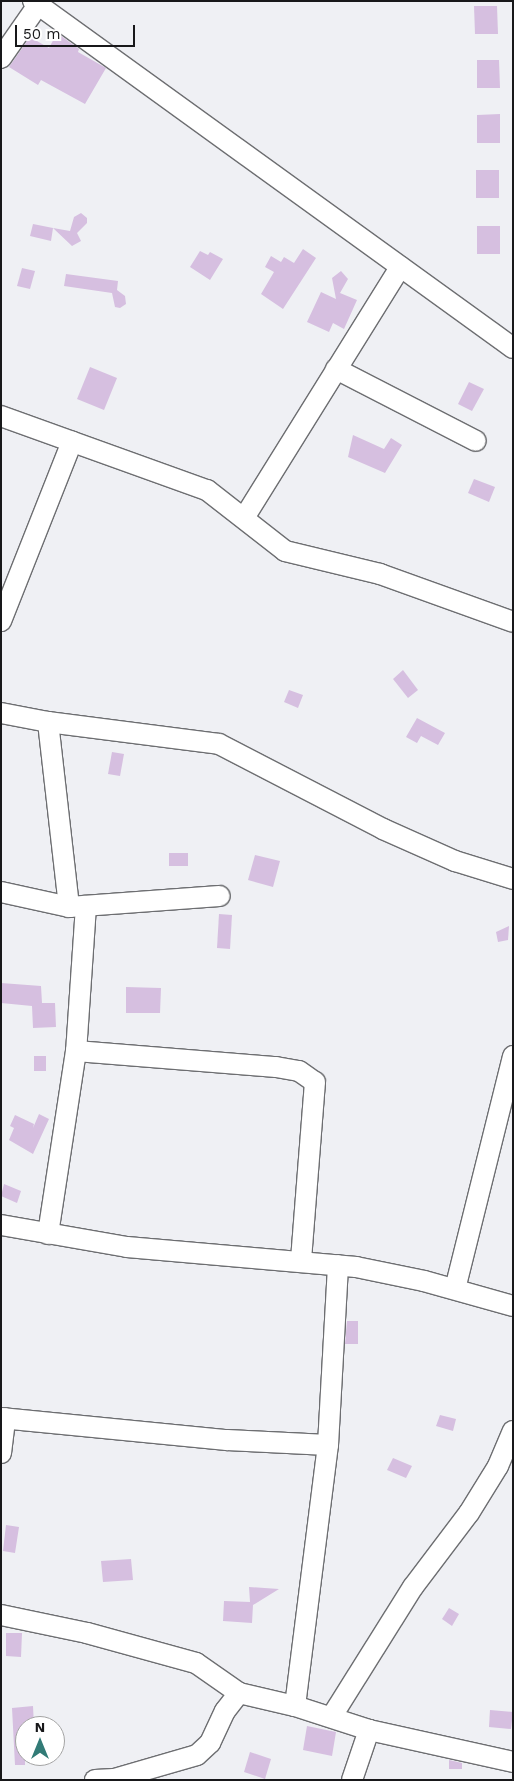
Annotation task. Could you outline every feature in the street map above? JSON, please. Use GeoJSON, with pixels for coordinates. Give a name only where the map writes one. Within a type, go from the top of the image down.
{"type":"FeatureCollection","features":[{"type":"Feature","properties":{"kind":"street"},"geometry":{"type":"LineString","coordinates":[[1,58],[35,3],[513,348]]}},
{"type":"Feature","properties":{"kind":"street"},"geometry":{"type":"LineString","coordinates":[[244,518],[400,267]]}},
{"type":"Feature","properties":{"kind":"street"},"geometry":{"type":"LineString","coordinates":[[336,369],[476,441]]}},
{"type":"Feature","properties":{"kind":"street"},"geometry":{"type":"LineString","coordinates":[[1,416],[190,482],[206,490],[244,518],[272,544],[284,551],[380,574],[513,622]]}},
{"type":"Feature","properties":{"kind":"street"},"geometry":{"type":"LineString","coordinates":[[1,621],[72,442]]}},
{"type":"Feature","properties":{"kind":"street"},"geometry":{"type":"LineString","coordinates":[[1,713],[48,722],[219,744],[283,775],[383,829],[455,861],[513,879]]}},
{"type":"Feature","properties":{"kind":"street"},"geometry":{"type":"LineString","coordinates":[[48,722],[77,906],[76,1051],[48,1234]]}},
{"type":"Feature","properties":{"kind":"street"},"geometry":{"type":"LineString","coordinates":[[1,892],[77,906],[220,896]]}},
{"type":"Feature","properties":{"kind":"street"},"geometry":{"type":"LineString","coordinates":[[76,1051],[276,1067],[299,1071],[315,1082],[301,1260]]}},
{"type":"Feature","properties":{"kind":"street"},"geometry":{"type":"LineString","coordinates":[[455,1289],[513,1056]]}},
{"type":"Feature","properties":{"kind":"street"},"geometry":{"type":"LineString","coordinates":[[1,1225],[127,1247],[301,1260],[338,1265],[455,1289],[513,1306]]}},
{"type":"Feature","properties":{"kind":"street"},"geometry":{"type":"LineString","coordinates":[[295,1706],[328,1445],[338,1265]]}},
{"type":"Feature","properties":{"kind":"street"},"geometry":{"type":"LineString","coordinates":[[1,1453],[3,1418],[227,1440],[328,1445]]}},
{"type":"Feature","properties":{"kind":"street"},"geometry":{"type":"LineString","coordinates":[[332,1716],[413,1587],[468,1513],[498,1466],[513,1432]]}},
{"type":"Feature","properties":{"kind":"street"},"geometry":{"type":"LineString","coordinates":[[1,1615],[87,1633],[196,1663],[239,1694],[332,1716],[368,1730],[513,1762]]}},
{"type":"Feature","properties":{"kind":"street"},"geometry":{"type":"LineString","coordinates":[[108,1779],[196,1755],[210,1743],[225,1712],[239,1694]]}},
{"type":"Feature","properties":{"kind":"street"},"geometry":{"type":"LineString","coordinates":[[352,1780],[368,1730]]}},
{"type":"Feature","properties":{"kind":"building"},"geometry":{"type":"Polygon","coordinates":[[[474,6],[497,6],[498,34],[475,34],[474,6]]]}},
{"type":"Feature","properties":{"kind":"building"},"geometry":{"type":"Polygon","coordinates":[[[57,33],[79,49],[78,52],[106,68],[85,104],[41,80],[38,85],[9,67],[30,37],[49,48],[57,33]]]}},
{"type":"Feature","properties":{"kind":"building"},"geometry":{"type":"Polygon","coordinates":[[[477,60],[499,60],[500,88],[477,88],[477,60]]]}},
{"type":"Feature","properties":{"kind":"building"},"geometry":{"type":"Polygon","coordinates":[[[500,114],[500,143],[477,143],[477,115],[500,114]]]}},
{"type":"Feature","properties":{"kind":"building"},"geometry":{"type":"Polygon","coordinates":[[[476,170],[499,170],[499,198],[476,198],[476,170]]]}},
{"type":"Feature","properties":{"kind":"building"},"geometry":{"type":"Polygon","coordinates":[[[81,213],[87,218],[87,223],[77,233],[81,241],[72,246],[53,228],[70,231],[74,217],[81,213]]]}},
{"type":"Feature","properties":{"kind":"building"},"geometry":{"type":"Polygon","coordinates":[[[33,224],[53,228],[51,241],[30,236],[33,224]]]}},
{"type":"Feature","properties":{"kind":"building"},"geometry":{"type":"Polygon","coordinates":[[[477,226],[500,226],[500,254],[477,254],[477,226]]]}},
{"type":"Feature","properties":{"kind":"building"},"geometry":{"type":"Polygon","coordinates":[[[303,249],[316,258],[283,309],[261,294],[274,272],[265,267],[271,256],[281,262],[284,257],[294,263],[303,249]]]}},
{"type":"Feature","properties":{"kind":"building"},"geometry":{"type":"Polygon","coordinates":[[[200,251],[208,255],[210,252],[223,259],[210,280],[190,267],[200,251]]]}},
{"type":"Feature","properties":{"kind":"building"},"geometry":{"type":"Polygon","coordinates":[[[22,268],[35,271],[30,289],[17,286],[22,268]]]}},
{"type":"Feature","properties":{"kind":"building"},"geometry":{"type":"Polygon","coordinates":[[[341,271],[348,279],[340,293],[357,300],[344,329],[333,323],[329,332],[307,322],[321,292],[336,299],[332,278],[341,271]]]}},
{"type":"Feature","properties":{"kind":"building"},"geometry":{"type":"Polygon","coordinates":[[[66,274],[118,281],[117,290],[125,296],[126,304],[120,308],[115,307],[112,293],[64,286],[66,274]]]}},
{"type":"Feature","properties":{"kind":"building"},"geometry":{"type":"Polygon","coordinates":[[[90,367],[117,378],[104,410],[77,399],[90,367]]]}},
{"type":"Feature","properties":{"kind":"building"},"geometry":{"type":"Polygon","coordinates":[[[469,382],[484,389],[472,411],[458,404],[469,382]]]}},
{"type":"Feature","properties":{"kind":"building"},"geometry":{"type":"Polygon","coordinates":[[[353,435],[384,449],[391,438],[402,445],[385,473],[348,457],[353,435]]]}},
{"type":"Feature","properties":{"kind":"building"},"geometry":{"type":"Polygon","coordinates":[[[474,479],[495,487],[489,502],[468,493],[474,479]]]}},
{"type":"Feature","properties":{"kind":"building"},"geometry":{"type":"Polygon","coordinates":[[[403,670],[418,690],[408,698],[393,679],[403,670]]]}},
{"type":"Feature","properties":{"kind":"building"},"geometry":{"type":"Polygon","coordinates":[[[289,690],[303,695],[298,708],[284,702],[289,690]]]}},
{"type":"Feature","properties":{"kind":"building"},"geometry":{"type":"Polygon","coordinates":[[[417,718],[445,733],[438,745],[421,736],[417,743],[406,737],[417,718]]]}},
{"type":"Feature","properties":{"kind":"building"},"geometry":{"type":"Polygon","coordinates":[[[112,752],[124,754],[120,776],[108,774],[112,752]]]}},
{"type":"Feature","properties":{"kind":"building"},"geometry":{"type":"Polygon","coordinates":[[[169,853],[188,853],[188,866],[169,866],[169,853]]]}},
{"type":"Feature","properties":{"kind":"building"},"geometry":{"type":"Polygon","coordinates":[[[255,855],[280,861],[273,887],[248,880],[255,855]]]}},
{"type":"Feature","properties":{"kind":"building"},"geometry":{"type":"Polygon","coordinates":[[[219,914],[232,915],[230,949],[217,948],[219,914]]]}},
{"type":"Feature","properties":{"kind":"building"},"geometry":{"type":"Polygon","coordinates":[[[509,926],[508,940],[498,942],[496,932],[509,926]]]}},
{"type":"Feature","properties":{"kind":"building"},"geometry":{"type":"Polygon","coordinates":[[[1,983],[41,986],[42,1003],[55,1003],[56,1027],[33,1028],[32,1006],[1,1003],[1,983]]]}},
{"type":"Feature","properties":{"kind":"building"},"geometry":{"type":"Polygon","coordinates":[[[126,987],[161,988],[160,1013],[126,1013],[126,987]]]}},
{"type":"Feature","properties":{"kind":"building"},"geometry":{"type":"Polygon","coordinates":[[[34,1056],[46,1056],[46,1071],[34,1071],[34,1056]]]}},
{"type":"Feature","properties":{"kind":"building"},"geometry":{"type":"Polygon","coordinates":[[[39,1114],[49,1119],[33,1154],[9,1140],[14,1128],[10,1126],[15,1115],[34,1124],[33,1128],[39,1114]]]}},
{"type":"Feature","properties":{"kind":"building"},"geometry":{"type":"Polygon","coordinates":[[[4,1184],[21,1191],[17,1203],[1,1196],[4,1184]]]}},
{"type":"Feature","properties":{"kind":"building"},"geometry":{"type":"Polygon","coordinates":[[[347,1321],[358,1321],[358,1344],[345,1344],[347,1321]]]}},
{"type":"Feature","properties":{"kind":"building"},"geometry":{"type":"Polygon","coordinates":[[[440,1415],[456,1419],[453,1431],[436,1426],[440,1415]]]}},
{"type":"Feature","properties":{"kind":"building"},"geometry":{"type":"Polygon","coordinates":[[[393,1458],[412,1466],[406,1478],[387,1470],[393,1458]]]}},
{"type":"Feature","properties":{"kind":"building"},"geometry":{"type":"Polygon","coordinates":[[[6,1525],[19,1527],[15,1553],[3,1551],[6,1525]]]}},
{"type":"Feature","properties":{"kind":"building"},"geometry":{"type":"Polygon","coordinates":[[[131,1559],[133,1580],[103,1582],[101,1561],[131,1559]]]}},
{"type":"Feature","properties":{"kind":"building"},"geometry":{"type":"Polygon","coordinates":[[[249,1587],[279,1589],[253,1605],[252,1623],[223,1621],[224,1601],[250,1602],[249,1587]]]}},
{"type":"Feature","properties":{"kind":"building"},"geometry":{"type":"Polygon","coordinates":[[[449,1608],[459,1614],[452,1626],[442,1619],[449,1608]]]}},
{"type":"Feature","properties":{"kind":"building"},"geometry":{"type":"Polygon","coordinates":[[[6,1633],[22,1633],[21,1657],[6,1656],[6,1633]]]}},
{"type":"Feature","properties":{"kind":"building"},"geometry":{"type":"Polygon","coordinates":[[[33,1706],[34,1716],[15,1716],[15,1765],[12,1708],[33,1706]]]}},
{"type":"Feature","properties":{"kind":"building"},"geometry":{"type":"Polygon","coordinates":[[[490,1710],[513,1712],[511,1729],[489,1727],[490,1710]]]}},
{"type":"Feature","properties":{"kind":"building"},"geometry":{"type":"Polygon","coordinates":[[[307,1726],[336,1732],[332,1756],[303,1750],[307,1726]]]}},
{"type":"Feature","properties":{"kind":"building"},"geometry":{"type":"Polygon","coordinates":[[[250,1752],[271,1759],[265,1779],[244,1772],[250,1752]]]}},
{"type":"Feature","properties":{"kind":"building"},"geometry":{"type":"Polygon","coordinates":[[[449,1760],[462,1763],[462,1769],[449,1769],[449,1760]]]}}]}
